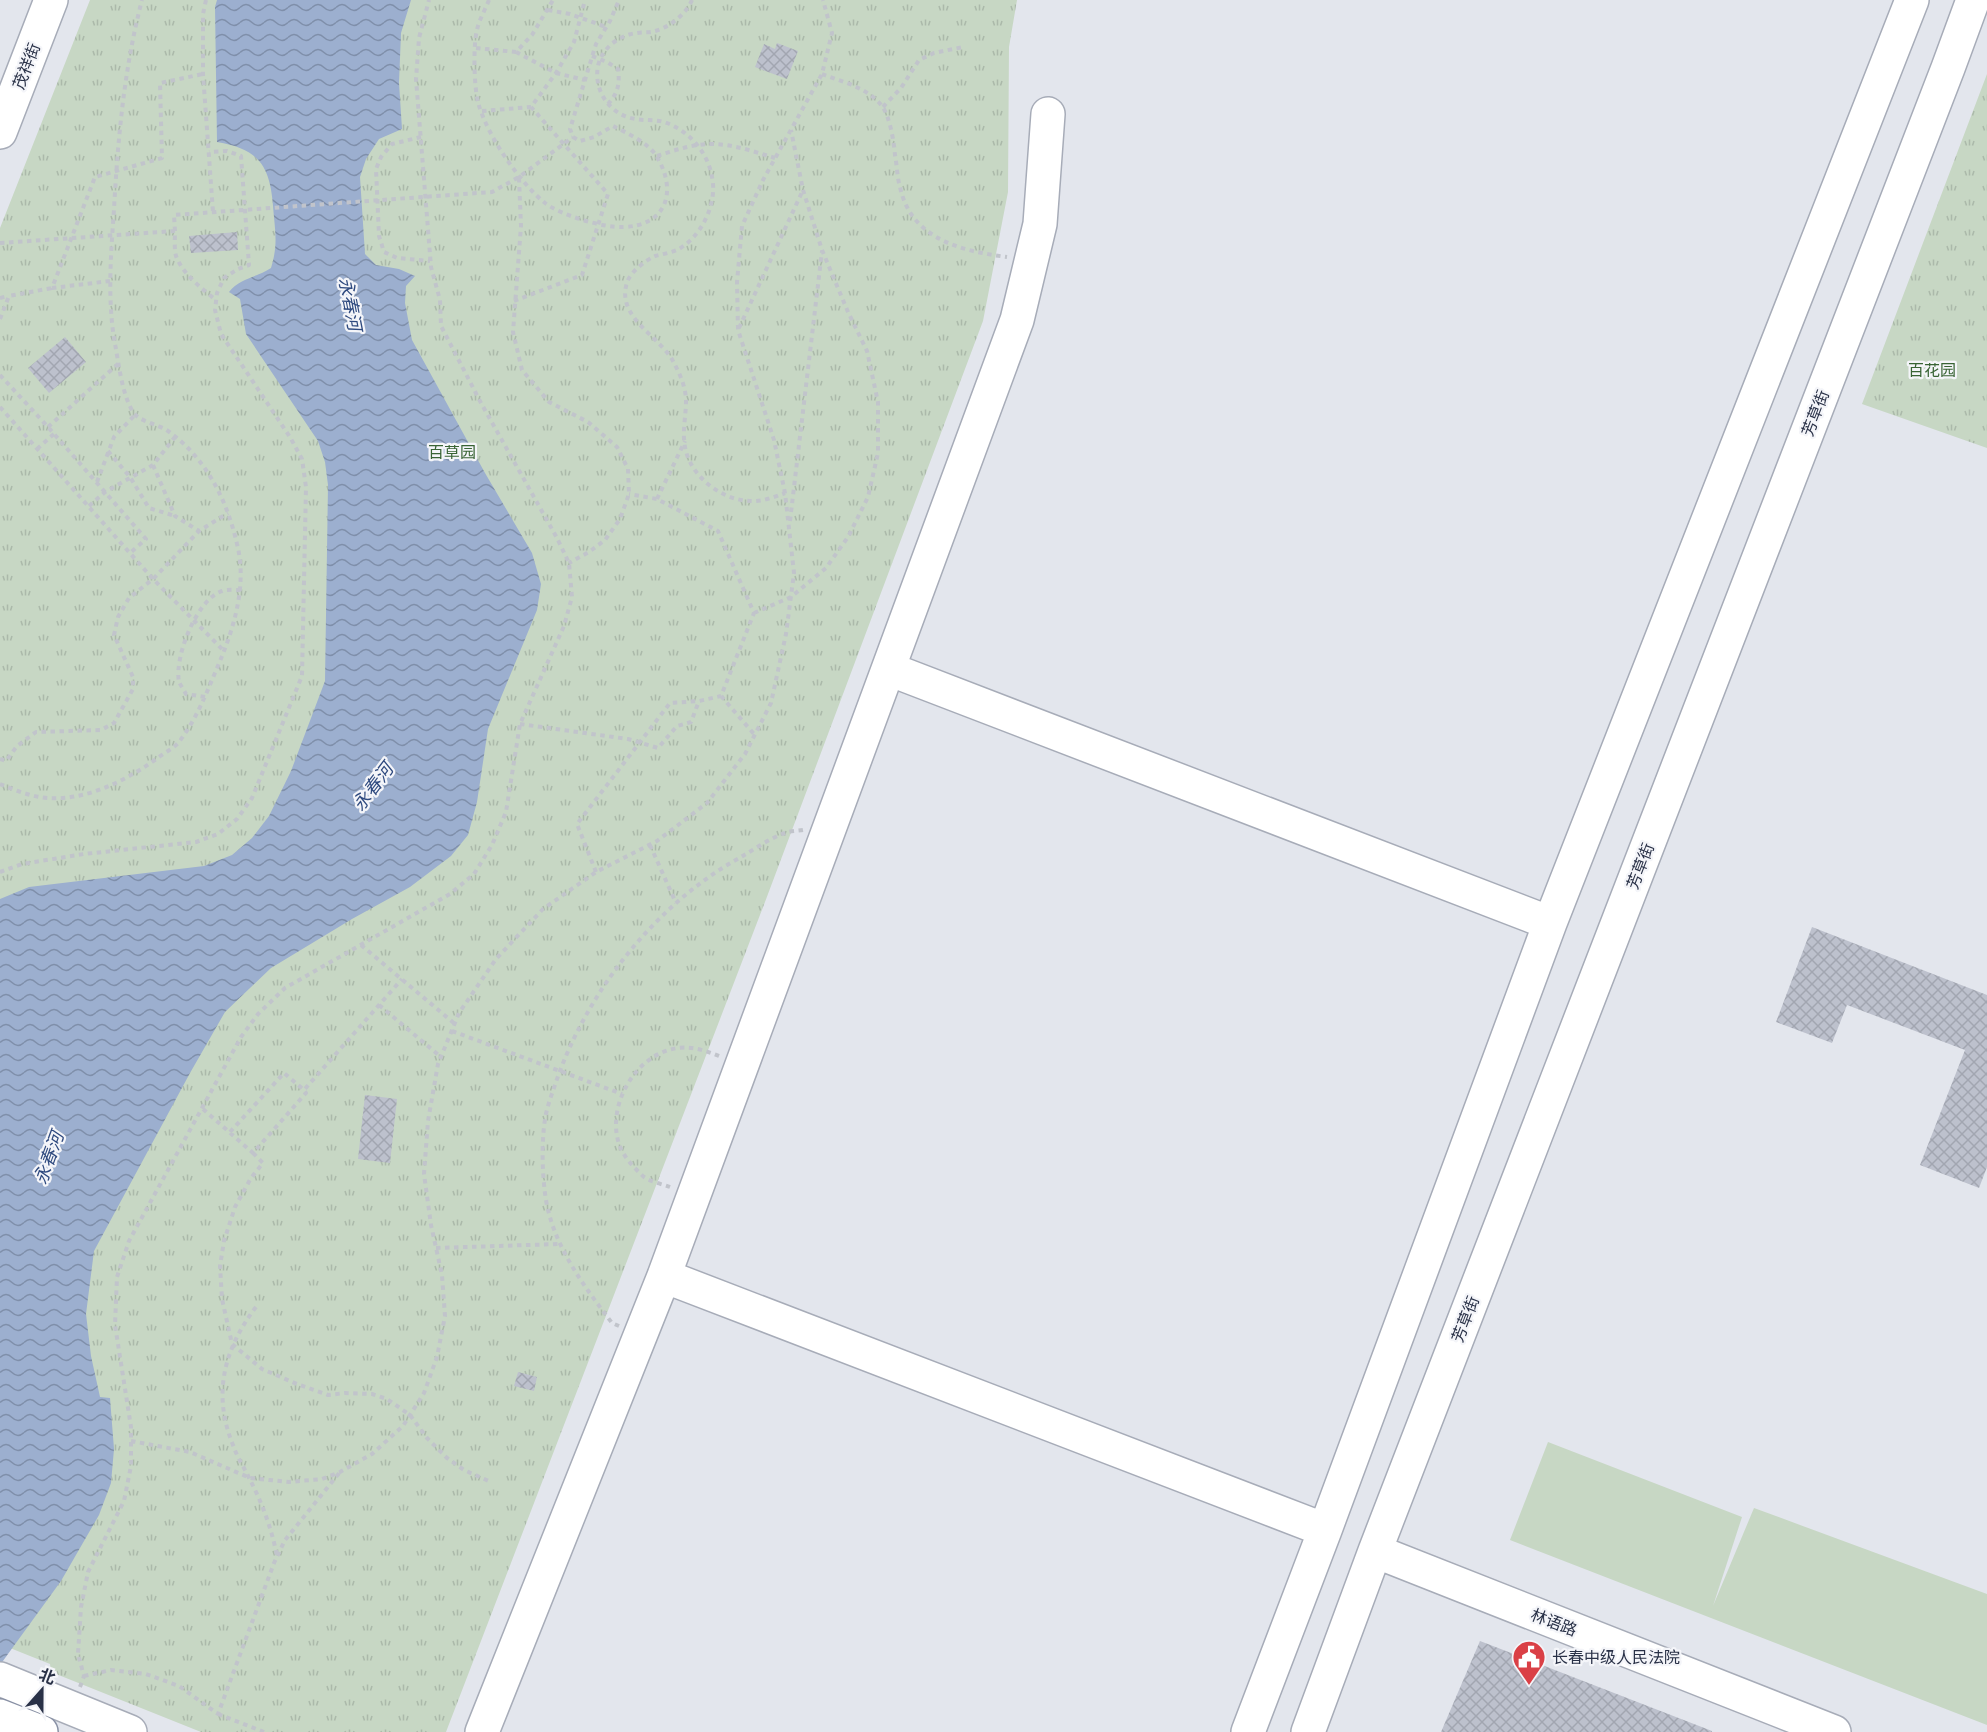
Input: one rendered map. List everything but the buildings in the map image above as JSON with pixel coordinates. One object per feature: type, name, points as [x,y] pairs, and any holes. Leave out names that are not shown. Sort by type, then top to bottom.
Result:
[{"type":"main road","name":"茂祥街","points":[[0,132],[51,0]]},
{"type":"main road","points":[[1248,1732],[1550,924],[1912,0]]},
{"type":"main road","name":"芳草街","points":[[1308,1732],[1375,1551],[1973,0]]},
{"type":"main road","points":[[482,1732],[664,1276],[1017,320],[1040,224],[1048,114]]},
{"type":"main road","points":[[889,669],[1550,924]]},
{"type":"main road","points":[[664,1276],[1325,1530]]},
{"type":"main road","name":"林语路","points":[[1375,1551],[1834,1732]]},
{"type":"main road","points":[[11,1683],[130,1732]]},
{"type":"path","points":[[0,784],[21,792],[49,798],[76,796],[112,784],[144,768],[177,744],[205,697],[224,651],[241,590],[238,546],[228,513],[215,483],[192,452],[175,437],[135,415],[128,402],[115,341],[110,281],[120,117],[129,52],[142,0]]},
{"type":"path","points":[[206,0],[202,14],[203,74],[213,212]]},
{"type":"path","points":[[80,1688],[84,1676],[78,1654],[81,1607],[88,1572],[124,1501],[131,1466],[131,1427],[115,1325],[117,1277],[129,1241],[242,1037],[258,1014],[285,988],[450,894],[474,874],[492,845],[506,812],[520,724],[564,626],[573,597],[569,563],[441,326],[440,300],[430,261],[416,79],[419,38],[429,0]]},
{"type":"path","points":[[489,0],[477,30],[476,48],[477,102],[491,132],[519,177],[546,204],[580,219],[622,227],[646,222],[660,214],[666,200],[668,185],[657,156],[641,142],[613,126],[594,137],[580,141],[573,137],[570,129],[596,44],[619,0]]},
{"type":"path","points":[[516,52],[532,35],[554,0]]},
{"type":"path","points":[[482,111],[531,107],[556,73],[574,42],[585,0]]},
{"type":"path","points":[[692,0],[690,6],[670,24],[654,31],[634,33],[617,40],[605,50],[599,64],[597,78],[600,92],[608,104],[621,114],[635,119],[667,123],[686,133],[696,143],[707,161],[712,178],[712,197],[706,218],[695,236],[677,250],[653,257],[637,269],[628,280],[625,296],[637,323],[658,340],[671,357],[681,376],[686,398],[685,441],[690,462],[702,479],[717,491],[734,499],[752,502],[785,493]]},
{"type":"path","points":[[131,1441],[190,1452],[250,1478],[289,1482],[322,1479],[340,1472],[372,1454],[403,1426],[423,1393],[437,1358],[445,1316],[442,1275],[424,1174],[428,1121],[441,1057],[459,1013],[496,959],[543,909],[596,872],[650,845],[707,803],[745,754],[771,703],[786,634],[794,573],[785,493],[774,440],[738,330],[737,282],[742,226],[763,180],[822,74],[832,33],[823,0]]},
{"type":"path","points":[[548,10],[606,27]]},
{"type":"path","points":[[883,107],[901,88],[919,60],[934,53],[963,47]]},
{"type":"path","points":[[476,48],[516,52],[556,73],[585,80]]},
{"type":"path","points":[[592,56],[618,69],[620,81],[616,95],[608,104]]},
{"type":"path","points":[[52,288],[95,177],[162,158],[160,83],[203,74]]},
{"type":"path","points":[[822,74],[863,90],[883,107],[893,137],[900,189],[911,215],[930,234],[957,248],[1031,260]]},
{"type":"path","points":[[514,301],[582,275],[608,194],[531,107]]},
{"type":"path","points":[[721,696],[754,613],[791,597],[826,568],[848,537],[868,497],[878,453],[878,402],[867,351],[822,250],[803,189],[791,130]]},
{"type":"path","points":[[421,137],[392,144],[381,157],[376,169],[379,236],[384,252],[397,258],[430,261]]},
{"type":"path","points":[[216,300],[185,270],[176,255],[174,215],[492,192],[519,177],[573,137]]},
{"type":"path","points":[[657,156],[689,146],[712,144],[741,148],[776,158]]},
{"type":"path","points":[[0,872],[22,864],[84,854],[196,842],[218,834],[237,819],[252,798],[302,676],[306,486],[302,459],[290,437],[221,334],[215,310],[217,293],[224,278],[249,265],[241,156],[227,151],[209,152]]},
{"type":"path","points":[[519,177],[521,226],[513,332],[522,370],[549,402],[588,422],[617,447],[628,470],[629,494],[620,519],[605,540],[590,552],[569,563]]},
{"type":"path","points":[[738,330],[803,189]]},
{"type":"path","points":[[0,243],[175,231]]},
{"type":"path","points":[[790,528],[822,250]]},
{"type":"path","points":[[0,298],[52,288],[110,281]]},
{"type":"path","points":[[0,319],[9,296]]},
{"type":"path","points":[[48,427],[120,363]]},
{"type":"path","points":[[0,375],[146,539],[130,554]]},
{"type":"path","points":[[0,407],[130,554],[224,651]]},
{"type":"path","points":[[97,482],[114,437],[135,415]]},
{"type":"path","points":[[37,448],[54,434]]},
{"type":"path","points":[[89,506],[105,492],[153,465],[175,437]]},
{"type":"path","points":[[657,499],[685,441]]},
{"type":"path","points":[[108,451],[130,477],[149,508],[175,516],[199,531]]},
{"type":"path","points":[[153,465],[175,516]]},
{"type":"path","points":[[629,494],[657,499],[718,531],[754,613]]},
{"type":"path","points":[[0,759],[6,761],[17,746],[36,732],[101,730],[114,723],[133,689],[133,677],[114,635],[118,617],[129,598],[153,579],[199,531],[228,513]]},
{"type":"path","points":[[205,697],[186,694],[180,683],[178,665],[184,641],[193,620],[211,598],[222,591],[241,590]]},
{"type":"path","points":[[721,696],[754,734]]},
{"type":"path","points":[[596,872],[577,824],[670,703],[699,701],[721,696]]},
{"type":"path","points":[[520,724],[628,739],[658,748],[677,726],[691,722],[699,701]]},
{"type":"path","points":[[640,1334],[612,1323],[583,1285],[559,1244],[546,1200],[543,1158],[546,1114],[559,1072],[595,998],[633,948],[676,903],[718,869],[785,832],[830,827]]},
{"type":"path","points":[[650,845],[676,903]]},
{"type":"path","points":[[361,945],[455,1024]]},
{"type":"path","points":[[303,1090],[402,979]]},
{"type":"path","points":[[379,1005],[441,1057]]},
{"type":"path","points":[[452,1031],[622,1094]]},
{"type":"path","points":[[693,1196],[646,1179],[630,1164],[619,1144],[616,1119],[622,1094],[640,1066],[657,1055],[678,1048],[700,1049],[742,1064]]},
{"type":"path","points":[[230,1132],[284,1073],[303,1090],[306,1093],[253,1153]]},
{"type":"path","points":[[203,1109],[263,1163],[251,1178],[235,1207],[220,1266],[222,1299],[232,1344],[262,1369],[297,1384],[328,1395],[372,1394],[387,1399],[410,1415],[427,1438],[447,1458],[464,1470],[491,1482]]},
{"type":"path","points":[[436,1248],[559,1244]]},
{"type":"path","points":[[256,1307],[242,1325],[232,1344],[225,1364],[222,1388],[225,1417],[232,1443],[250,1478],[273,1536],[277,1556]]},
{"type":"path","points":[[218,1714],[285,1540],[340,1472]]},
{"type":"path","points":[[84,1676],[111,1670],[146,1674],[179,1686],[218,1714],[264,1732]]},
{"type":"green space","name":"百草园","points":[[90,0],[1017,0],[1009,47],[1008,192],[983,321],[765,902],[446,1732],[201,1732],[51,1672],[50,1664],[0,1644],[0,228]]},
{"type":"green space","name":"百花园","points":[[1987,74],[1987,448],[1862,404]]},
{"type":"green space","points":[[1548,1442],[1742,1517],[1713,1606],[1754,1508],[1987,1594],[1987,1725],[1510,1540]]},
{"type":"water","name":"永春河","points":[[217,0],[411,0],[401,33],[399,83],[402,129],[379,139],[366,159],[360,177],[365,254],[376,265],[399,269],[415,276],[406,286],[405,303],[412,340],[532,553],[541,584],[537,610],[488,729],[477,802],[468,835],[451,856],[410,887],[271,968],[225,1012],[94,1251],[86,1314],[91,1356],[100,1397],[110,1398],[114,1449],[111,1483],[99,1515],[61,1581],[0,1665],[0,899],[29,887],[204,866],[232,855],[252,838],[269,816],[291,771],[325,681],[328,485],[325,462],[318,441],[246,334],[240,299],[229,292],[243,281],[271,268],[276,237],[271,188],[263,166],[246,151],[217,142],[215,7]]},
{"type":"place","name":"长春中级人民法院","points":[[1529,1686]]}]
